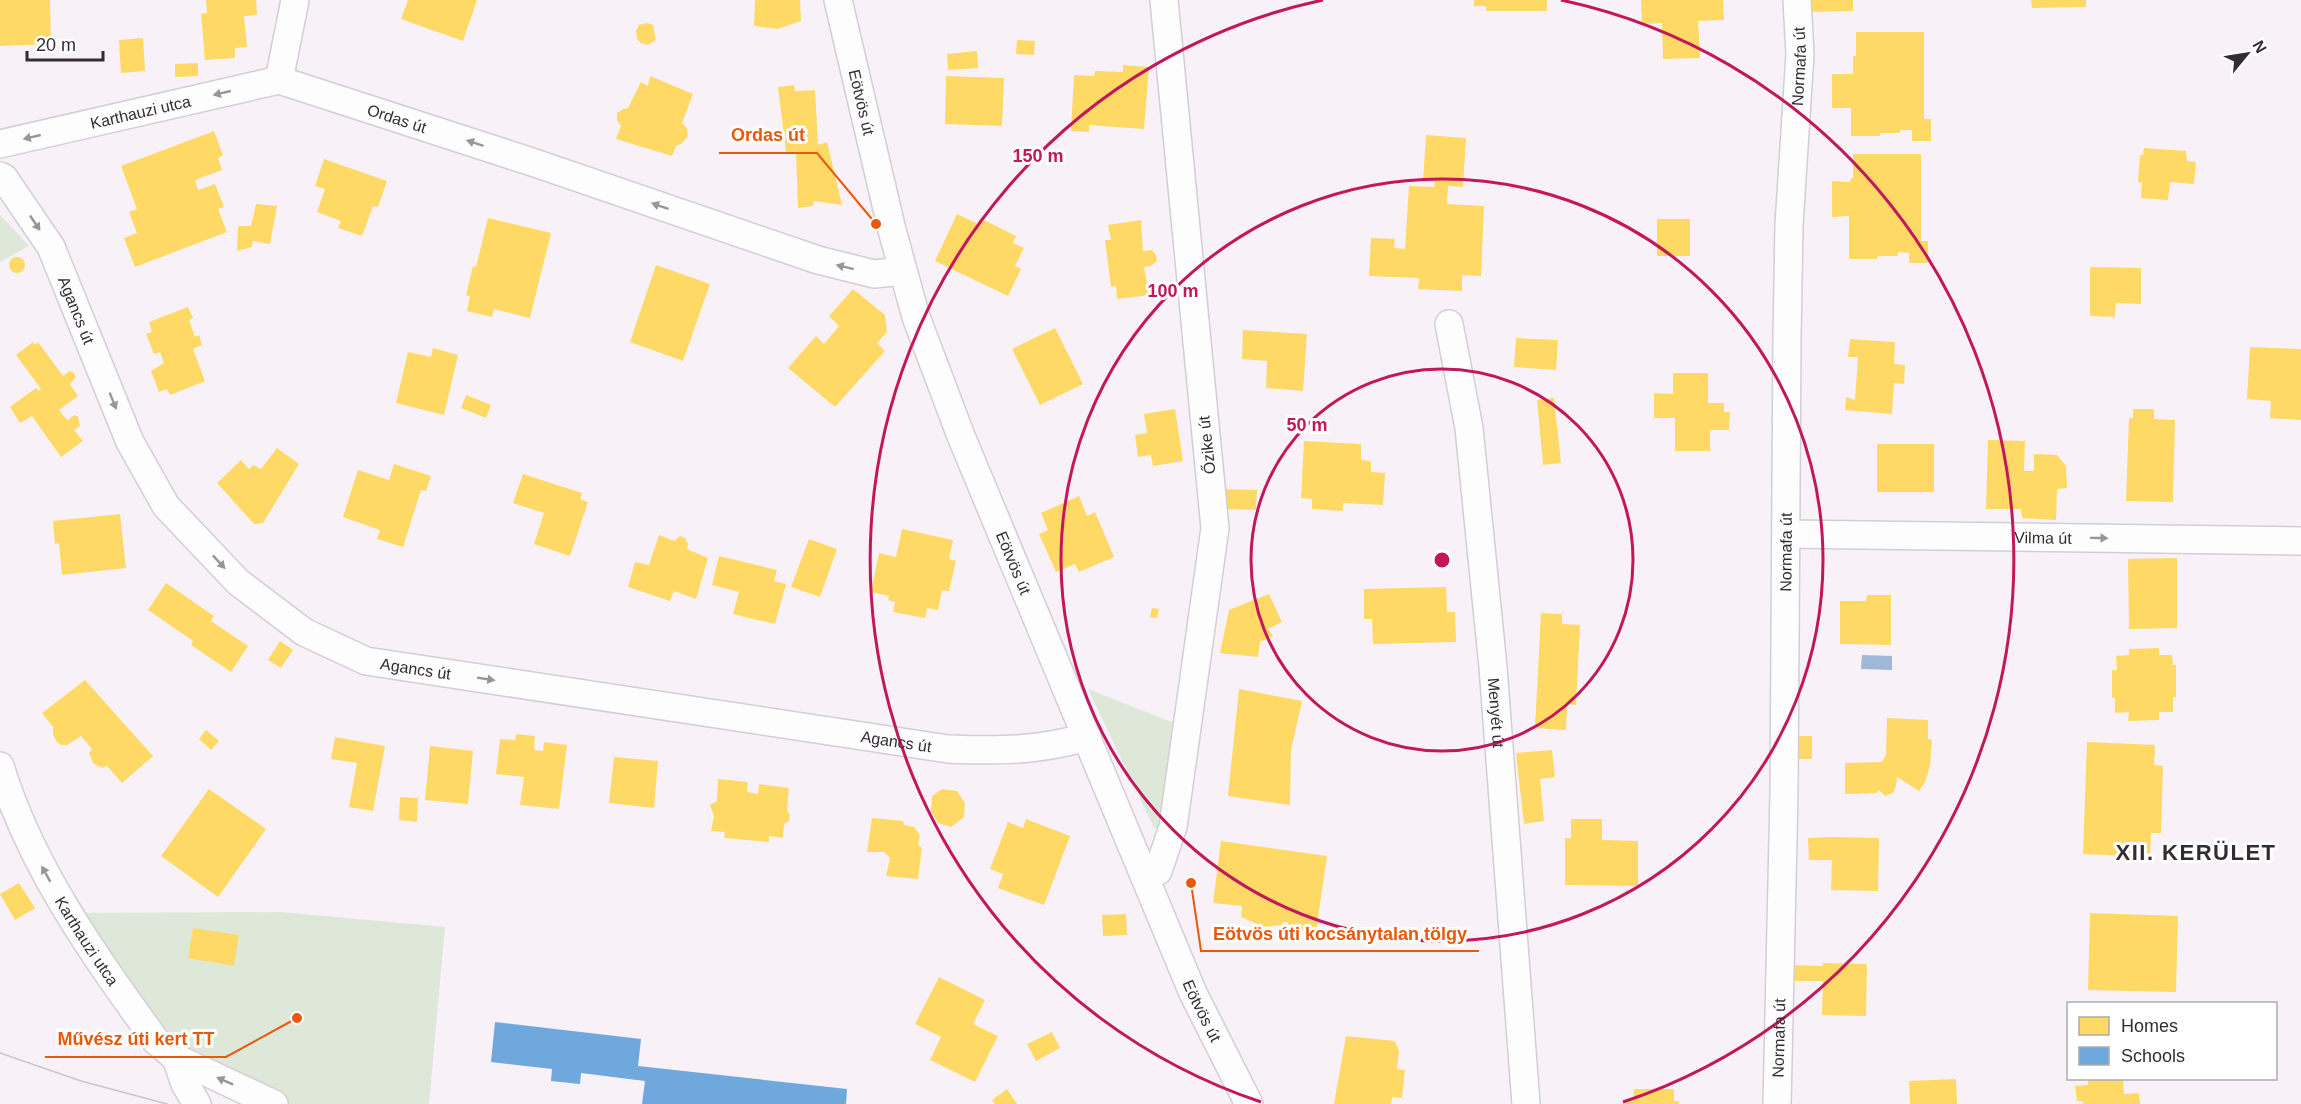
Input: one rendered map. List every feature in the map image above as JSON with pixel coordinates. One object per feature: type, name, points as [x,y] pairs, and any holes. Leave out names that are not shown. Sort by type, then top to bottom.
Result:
[{"type":"street","points":[[279,80],[295,0]]},
{"type":"street","name":"Eötvös út","points":[[838,0],[902,271],[916,316],[961,436],[1193,993],[1249,1104]]},
{"type":"street","name":"Őzike út","points":[[1145,877],[1158,871],[1173,827],[1215,528],[1164,0]]},
{"type":"street","name":"Normafa út","points":[[1777,1104],[1787,534],[1785,459],[1789,225],[1800,54],[1797,0]]},
{"type":"street","name":"Karthauzi utca","points":[[0,144],[279,80]]},
{"type":"street","name":"Ordas út","points":[[279,80],[532,162],[818,260],[874,274],[902,271]]},
{"type":"street","name":"Agancs út","points":[[0,176],[4,178],[51,247],[130,442],[166,506],[238,582],[304,632],[366,661],[948,749],[984,751],[1039,749],[1087,737]]},
{"type":"street","name":"Menyét út","points":[[1449,324],[1468,428],[1493,667],[1526,1104]]},
{"type":"street","name":"Vilma út","points":[[1787,534],[2301,541]]},
{"type":"street","name":"Karthauzi utca","points":[[0,766],[28,841],[58,896],[156,1041],[176,1058],[185,1084],[197,1104]]},
{"type":"street","points":[[176,1058],[274,1104]]},
{"type":"green space","points":[[0,215],[29,246],[0,262]]},
{"type":"green space","points":[[1088,689],[1179,725],[1162,828],[1154,828]]},
{"type":"green space","points":[[280,912],[445,927],[429,1104],[288,1104],[223,1074],[190,1053],[165,1028],[82,913]]},
{"type":"water","points":[[1862,655],[1892,656],[1892,670],[1861,669]]},
{"type":"building: Homes","points":[[0,0],[50,0],[51,44],[0,46]]},
{"type":"building: Homes","points":[[206,0],[256,0],[257,15],[244,16],[247,47],[235,48],[235,58],[205,60],[201,14],[207,13]]},
{"type":"building: Homes","points":[[408,0],[477,0],[463,41],[401,19]]},
{"type":"building: Homes","points":[[755,0],[800,0],[801,21],[777,29],[754,26]]},
{"type":"building: Homes","points":[[1474,0],[1547,0],[1547,11],[1486,11],[1486,6],[1474,6]]},
{"type":"building: Homes","points":[[1641,0],[1723,0],[1724,20],[1698,21],[1700,58],[1663,59],[1662,23],[1642,24]]},
{"type":"building: Homes","points":[[1802,0],[1853,0],[1853,11],[1803,12]]},
{"type":"building: Homes","points":[[2031,0],[2086,0],[2086,7],[2032,8]]},
{"type":"building: Homes","points":[[647,23],[653,25],[656,40],[648,45],[637,39],[636,31],[639,25]]},
{"type":"building: Homes","points":[[1856,32],[1924,32],[1924,119],[1931,119],[1931,141],[1912,141],[1912,130],[1900,130],[1900,133],[1880,133],[1880,136],[1851,136],[1851,108],[1832,108],[1832,74],[1853,74]]},
{"type":"building: Homes","points":[[143,38],[145,71],[121,73],[119,40]]},
{"type":"building: Homes","points":[[1017,40],[1035,41],[1034,55],[1016,54]]},
{"type":"building: Homes","points":[[977,51],[978,68],[948,70],[947,54]]},
{"type":"building: Homes","points":[[198,63],[198,76],[175,77],[175,64]]},
{"type":"building: Homes","points":[[1123,65],[1149,67],[1144,129],[1089,125],[1089,132],[1071,131],[1074,75],[1094,76],[1095,71],[1123,72]]},
{"type":"building: Homes","points":[[650,76],[693,94],[682,123],[687,128],[688,136],[676,146],[672,156],[616,139],[621,126],[617,120],[617,113],[628,108],[641,82],[648,86]]},
{"type":"building: Homes","points":[[946,76],[1004,78],[1002,126],[945,124]]},
{"type":"building: Homes","points":[[794,85],[795,91],[815,90],[818,145],[827,142],[842,205],[814,201],[813,206],[798,208],[796,153],[786,152],[778,87]]},
{"type":"building: Homes","points":[[214,131],[223,155],[218,158],[222,170],[195,180],[198,190],[215,184],[224,207],[218,209],[227,232],[135,267],[124,238],[137,233],[129,212],[137,209],[121,166]]},
{"type":"building: Homes","points":[[1426,135],[1466,138],[1463,187],[1448,186],[1447,204],[1484,206],[1481,276],[1462,275],[1462,291],[1418,289],[1419,278],[1369,276],[1371,238],[1395,239],[1394,248],[1405,249],[1409,186],[1434,187],[1435,182],[1423,182]]},
{"type":"building: Homes","points":[[2144,148],[2186,151],[2187,161],[2196,162],[2194,184],[2170,182],[2168,200],[2141,198],[2142,183],[2138,182],[2140,155],[2143,155]]},
{"type":"building: Homes","points":[[1853,154],[1921,154],[1921,241],[1928,241],[1928,263],[1909,263],[1909,253],[1898,252],[1898,256],[1878,256],[1877,259],[1849,259],[1849,216],[1832,217],[1832,181],[1850,182],[1853,178]]},
{"type":"building: Homes","points":[[324,159],[387,181],[378,207],[373,206],[362,236],[338,228],[341,221],[317,212],[325,189],[315,186]]},
{"type":"building: Homes","points":[[256,204],[277,206],[270,244],[253,241],[252,247],[237,251],[238,226],[251,226]]},
{"type":"building: Homes","points":[[957,214],[978,224],[980,218],[1016,236],[1013,243],[1024,248],[1015,266],[1021,269],[1008,296],[935,261]]},
{"type":"building: Homes","points":[[488,218],[551,233],[530,318],[494,309],[492,317],[467,311],[470,296],[466,295],[473,266],[476,267]]},
{"type":"building: Homes","points":[[1657,219],[1690,219],[1690,256],[1657,256]]},
{"type":"building: Homes","points":[[1141,220],[1143,251],[1152,250],[1157,261],[1151,266],[1144,267],[1149,295],[1117,299],[1116,286],[1111,287],[1105,240],[1111,240],[1108,225]]},
{"type":"building: Homes","points":[[14,257],[20,257],[25,265],[23,271],[14,273],[9,268],[9,262]]},
{"type":"building: Homes","points":[[656,265],[710,284],[683,361],[630,342]]},
{"type":"building: Homes","points":[[2090,267],[2141,268],[2141,304],[2116,303],[2115,317],[2090,316]]},
{"type":"building: Homes","points":[[853,289],[885,315],[887,332],[877,343],[885,351],[835,407],[788,368],[816,336],[824,344],[839,326],[829,316]]},
{"type":"building: Homes","points":[[188,307],[193,318],[189,320],[195,337],[199,335],[202,345],[193,349],[205,381],[170,395],[167,389],[159,392],[151,371],[164,363],[160,352],[154,354],[146,334],[152,332],[149,322]]},
{"type":"building: Homes","points":[[1055,328],[1083,384],[1040,405],[1012,349]]},
{"type":"building: Homes","points":[[1243,330],[1307,334],[1303,391],[1266,388],[1267,361],[1242,359]]},
{"type":"building: Homes","points":[[1516,338],[1558,340],[1556,370],[1514,367]]},
{"type":"building: Homes","points":[[1850,339],[1895,342],[1894,364],[1905,365],[1904,384],[1894,383],[1892,414],[1845,410],[1846,397],[1855,400],[1858,357],[1848,357]]},
{"type":"building: Homes","points":[[33,342],[35,345],[38,342],[63,376],[69,371],[73,372],[76,377],[70,384],[78,396],[59,410],[67,420],[75,415],[78,417],[80,426],[74,430],[83,441],[61,457],[32,416],[20,423],[10,407],[36,388],[39,391],[41,389],[16,355]]},
{"type":"building: Homes","points":[[2250,347],[2301,349],[2301,420],[2270,418],[2271,401],[2247,399]]},
{"type":"building: Homes","points":[[433,348],[458,355],[444,415],[396,403],[408,352],[431,357]]},
{"type":"building: Homes","points":[[1673,373],[1708,373],[1708,403],[1724,403],[1724,412],[1730,412],[1729,430],[1710,430],[1710,451],[1675,451],[1675,418],[1654,418],[1654,393],[1673,394]]},
{"type":"building: Homes","points":[[466,395],[491,405],[486,418],[461,408]]},
{"type":"building: Homes","points":[[1554,398],[1561,463],[1543,465],[1537,400]]},
{"type":"building: Homes","points":[[1175,409],[1183,461],[1153,466],[1151,455],[1138,457],[1135,435],[1147,433],[1144,414]]},
{"type":"building: Homes","points":[[2133,409],[2154,409],[2154,419],[2175,420],[2173,502],[2126,501],[2129,418],[2133,418]]},
{"type":"building: Homes","points":[[1988,440],[2025,441],[2024,471],[2034,471],[2034,454],[2057,455],[2066,466],[2067,488],[2057,489],[2056,520],[2022,518],[2021,509],[1986,509]]},
{"type":"building: Homes","points":[[1304,441],[1361,444],[1361,460],[1371,461],[1371,472],[1385,473],[1383,505],[1343,503],[1343,511],[1312,509],[1312,499],[1301,498]]},
{"type":"building: Homes","points":[[1877,444],[1934,444],[1934,492],[1877,492]]},
{"type":"building: Homes","points":[[277,448],[299,464],[263,523],[254,524],[217,483],[241,460],[249,469],[253,465],[261,469]]},
{"type":"building: Homes","points":[[394,464],[431,476],[426,491],[421,490],[403,547],[377,539],[380,530],[343,517],[358,470],[389,480]]},
{"type":"building: Homes","points":[[523,474],[582,493],[580,499],[588,502],[570,556],[534,544],[544,513],[513,503]]},
{"type":"building: Homes","points":[[1225,489],[1257,490],[1256,510],[1225,509]]},
{"type":"building: Homes","points":[[1079,496],[1087,516],[1095,512],[1114,557],[1079,572],[1075,564],[1056,572],[1039,534],[1048,530],[1041,513]]},
{"type":"building: Homes","points":[[120,514],[126,568],[62,575],[59,543],[55,544],[53,521]]},
{"type":"building: Homes","points":[[902,529],[953,540],[949,559],[956,561],[949,591],[942,590],[938,610],[927,608],[925,618],[893,612],[895,602],[888,600],[889,596],[871,592],[879,553],[896,557]]},
{"type":"building: Homes","points":[[659,535],[674,541],[680,536],[685,538],[688,544],[687,549],[708,558],[696,599],[674,591],[670,601],[628,587],[635,562],[649,565]]},
{"type":"building: Homes","points":[[809,539],[837,549],[820,597],[791,587]]},
{"type":"building: Homes","points":[[719,556],[777,570],[774,581],[786,584],[775,624],[733,614],[739,592],[712,585]]},
{"type":"building: Homes","points":[[2177,558],[2177,628],[2129,629],[2128,559]]},
{"type":"building: Homes","points":[[166,583],[214,616],[211,621],[248,646],[231,672],[191,645],[193,641],[148,610]]},
{"type":"building: Homes","points":[[1446,587],[1447,612],[1455,612],[1456,642],[1373,644],[1372,619],[1364,619],[1364,589]]},
{"type":"building: Homes","points":[[1269,594],[1282,622],[1268,629],[1273,636],[1260,642],[1258,657],[1220,653],[1229,610]]},
{"type":"building: Homes","points":[[1867,595],[1891,595],[1891,645],[1840,644],[1840,601],[1866,601]]},
{"type":"building: Homes","points":[[1152,608],[1159,609],[1157,618],[1150,617]]},
{"type":"building: Homes","points":[[1541,613],[1562,614],[1562,624],[1580,625],[1576,705],[1567,704],[1566,730],[1535,728]]},
{"type":"building: Homes","points":[[280,641],[293,650],[281,668],[268,660]]},
{"type":"building: Homes","points":[[2159,648],[2159,655],[2172,655],[2173,665],[2176,665],[2176,697],[2173,697],[2173,712],[2159,712],[2159,720],[2128,721],[2129,712],[2115,713],[2115,698],[2112,698],[2112,670],[2117,670],[2116,656],[2129,655],[2129,649]]},
{"type":"building: Homes","points":[[85,680],[153,756],[122,783],[107,766],[102,768],[93,763],[89,753],[92,749],[81,736],[67,745],[61,745],[56,741],[53,727],[42,713]]},
{"type":"building: Homes","points":[[1239,689],[1302,701],[1291,750],[1290,805],[1228,796]]},
{"type":"building: Homes","points":[[1887,718],[1928,720],[1928,739],[1932,740],[1930,766],[1925,782],[1919,791],[1897,777],[1893,793],[1885,796],[1879,790],[1877,793],[1845,794],[1845,763],[1882,762],[1886,754]]},
{"type":"building: Homes","points":[[206,730],[219,741],[211,750],[199,739]]},
{"type":"building: Homes","points":[[516,734],[535,736],[534,750],[543,751],[544,742],[567,745],[559,809],[520,805],[524,777],[496,774],[500,739],[515,740]]},
{"type":"building: Homes","points":[[1796,736],[1812,736],[1812,759],[1796,759]]},
{"type":"building: Homes","points":[[335,737],[385,746],[373,811],[349,807],[357,763],[331,759]]},
{"type":"building: Homes","points":[[2087,742],[2155,745],[2154,765],[2163,766],[2161,833],[2151,833],[2150,857],[2083,854]]},
{"type":"building: Homes","points":[[430,746],[473,751],[468,804],[425,800]]},
{"type":"building: Homes","points":[[1552,750],[1555,777],[1540,779],[1544,821],[1524,824],[1516,753]]},
{"type":"building: Homes","points":[[614,757],[658,761],[654,808],[609,803]]},
{"type":"building: Homes","points":[[718,779],[748,782],[747,792],[758,794],[759,784],[789,788],[787,811],[790,815],[789,821],[784,824],[783,838],[769,836],[769,842],[724,838],[725,832],[711,831],[714,816],[710,805],[717,801]]},
{"type":"building: Homes","points":[[209,789],[266,829],[218,897],[161,856]]},
{"type":"building: Homes","points":[[942,789],[957,791],[965,803],[964,817],[951,827],[938,823],[931,811],[932,796]]},
{"type":"building: Homes","points":[[400,797],[418,798],[417,822],[399,820]]},
{"type":"building: Homes","points":[[872,818],[903,821],[904,825],[914,827],[920,835],[918,845],[922,848],[918,879],[886,876],[890,858],[884,852],[867,852]]},
{"type":"building: Homes","points":[[1026,819],[1070,836],[1044,905],[998,888],[1003,874],[990,869],[1008,822],[1023,828]]},
{"type":"building: Homes","points":[[1571,819],[1602,819],[1602,840],[1638,841],[1638,886],[1565,885],[1565,838],[1571,838]]},
{"type":"building: Homes","points":[[1808,838],[1879,838],[1878,891],[1831,890],[1832,860],[1809,860]]},
{"type":"building: Homes","points":[[1221,841],[1327,856],[1316,932],[1288,928],[1288,922],[1264,927],[1241,917],[1242,906],[1213,903]]},
{"type":"building: Homes","points":[[19,883],[35,908],[15,920],[0,894]]},
{"type":"building: Homes","points":[[2090,913],[2178,916],[2176,992],[2088,990]]},
{"type":"building: Homes","points":[[1126,914],[1127,935],[1103,936],[1102,915]]},
{"type":"building: Homes","points":[[193,928],[239,935],[234,966],[188,958]]},
{"type":"building: Homes","points":[[1823,963],[1867,964],[1866,1016],[1822,1015],[1823,981],[1791,981],[1791,965],[1823,966]]},
{"type":"building: Homes","points":[[939,977],[985,1000],[973,1024],[998,1036],[975,1082],[930,1060],[941,1037],[915,1024]]},
{"type":"building: Homes","points":[[1052,1032],[1060,1048],[1036,1061],[1027,1044]]},
{"type":"building: Homes","points":[[1346,1036],[1395,1041],[1399,1051],[1397,1069],[1405,1070],[1402,1098],[1392,1097],[1391,1104],[1334,1104]]},
{"type":"building: Homes","points":[[1956,1079],[1957,1104],[1910,1104],[1909,1081]]},
{"type":"building: Homes","points":[[2088,1080],[2123,1080],[2124,1094],[2139,1093],[2140,1104],[2083,1104],[2083,1101],[2077,1101],[2075,1086],[2088,1085]]},
{"type":"building: Homes","points":[[1007,1089],[1017,1104],[995,1104],[992,1100]]},
{"type":"building: Homes","points":[[1634,1089],[1674,1089],[1674,1101],[1679,1101],[1679,1104],[1625,1104],[1625,1100],[1634,1100]]},
{"type":"building: Schools","points":[[495,1022],[641,1039],[638,1066],[847,1089],[846,1104],[642,1104],[645,1081],[581,1073],[580,1084],[551,1081],[552,1069],[491,1062]]},
{"type":"tram line","points":[[0,1053],[81,1081],[167,1104]]},
{"type":"place","name":"Ordas út","points":[[876,224]]},
{"type":"place","name":"Eötvös úti kocsánytalan tölgy","points":[[1191,883]]},
{"type":"place","name":"Művész úti kert TT","points":[[297,1018]]},
{"type":"district","name":"XII. KERÜLET","points":[[2196,852]]}]
